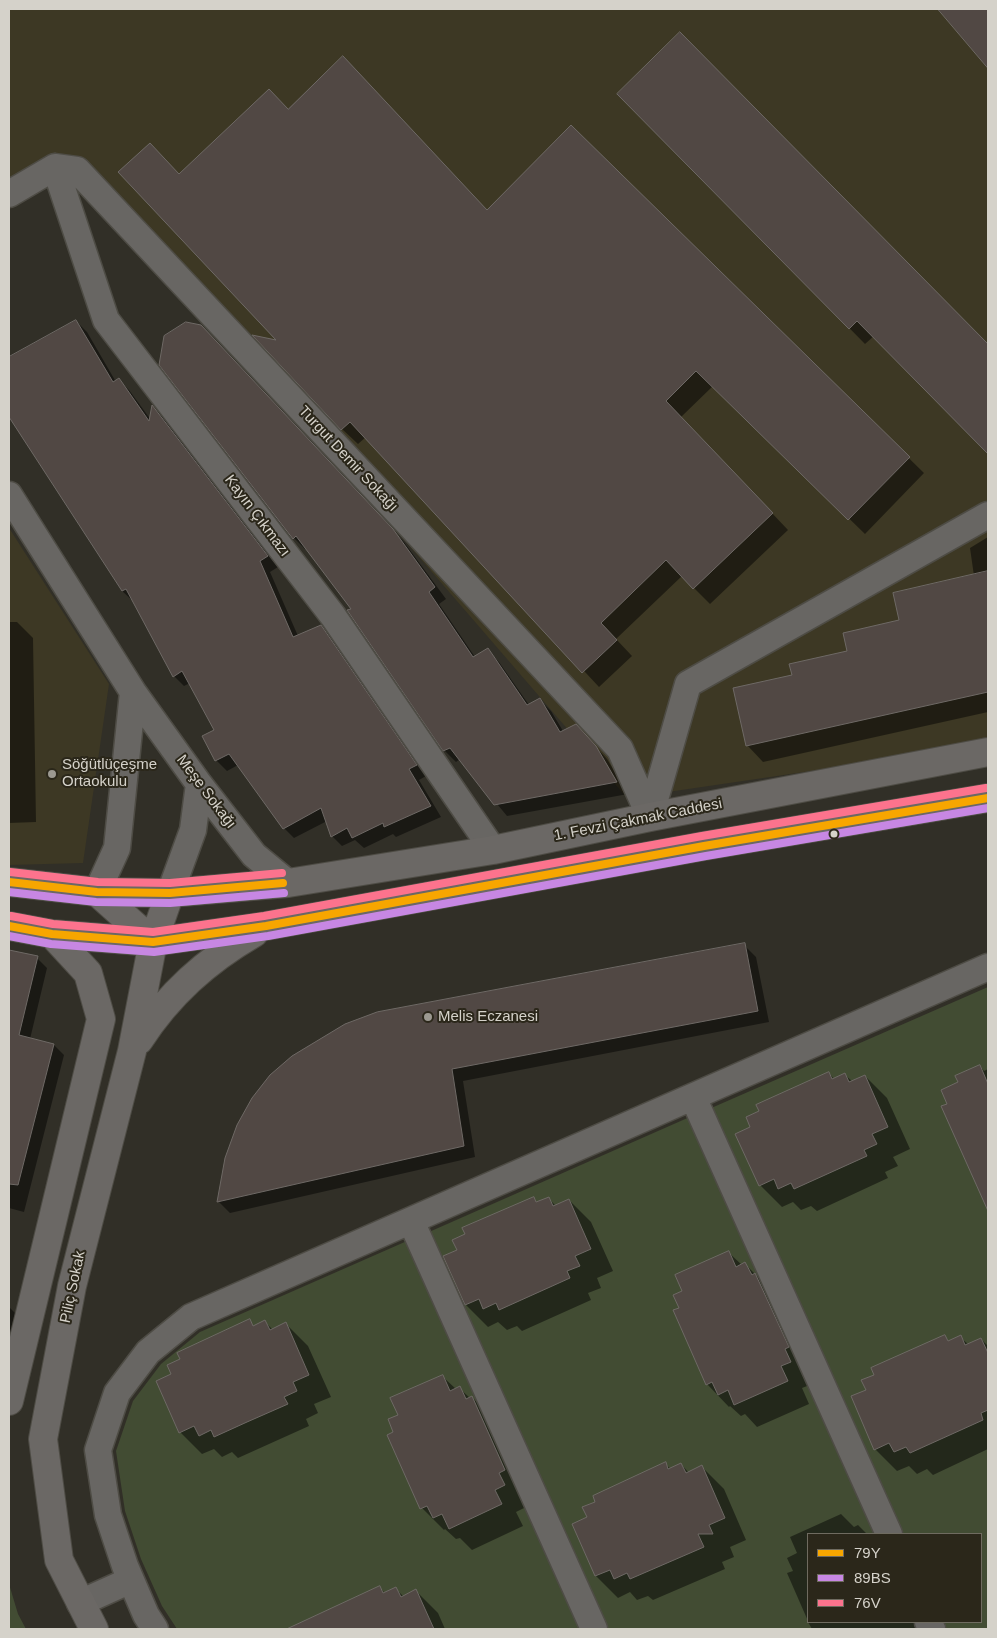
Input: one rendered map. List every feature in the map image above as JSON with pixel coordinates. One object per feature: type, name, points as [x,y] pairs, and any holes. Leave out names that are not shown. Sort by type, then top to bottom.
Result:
[{"type":"main road","name":"1. Fevzi Çakmak Caddesi","points":[[9,882],[97,892],[170,893],[288,883],[493,850],[650,817],[988,752]]},
{"type":"main road","points":[[9,926],[52,934],[153,942],[266,926],[704,846],[988,798]]},
{"type":"main road","points":[[97,892],[153,942]]},
{"type":"main road","name":"Piliç Sokak","points":[[94,1629],[59,1560],[43,1439],[72,1286],[132,1051],[153,942],[170,893]]},
{"type":"main road","points":[[132,1051],[158,1012],[188,979],[225,950],[266,926]]},
{"type":"main road","points":[[9,1401],[101,1019],[88,973],[52,934]]},
{"type":"main road","points":[[54,1214],[88,1221]]},
{"type":"street","points":[[9,194],[56,167]]},
{"type":"street","name":"Turgut Demir Sokağı","points":[[56,167],[77,170],[620,750],[650,817]]},
{"type":"street","name":"Kayın Çıkmazı","points":[[56,167],[106,320],[333,616],[493,850]]},
{"type":"street","name":"Meşe Sokağı","points":[[9,495],[133,692],[199,784],[254,855],[288,883]]},
{"type":"street","points":[[650,817],[688,684],[988,515]]},
{"type":"street","points":[[97,892],[116,848],[133,692]]},
{"type":"street","points":[[170,893],[193,830],[199,784]]},
{"type":"street","points":[[156,1629],[146,1615],[131,1580],[108,1516],[98,1450],[117,1393],[148,1352],[191,1317],[988,967]]},
{"type":"street","points":[[693,1097],[889,1533]]},
{"type":"street","points":[[411,1220],[594,1629]]},
{"type":"street","points":[[80,1603],[131,1580]]},
{"type":"shaded area","points":[[9,9],[988,9],[988,745],[627,798],[78,162],[9,194]]},
{"type":"shaded area","name":"Söğütlüçeşme Ortaokulu","points":[[9,528],[109,684],[83,863],[9,865]]},
{"type":"green space","points":[[988,987],[988,1629],[943,1629],[940,1623],[982,1623],[982,1533],[900,1533],[709,1109]]},
{"type":"green space","points":[[692,1116],[879,1533],[807,1533],[807,1623],[919,1623],[922,1629],[606,1629],[429,1232]]},
{"type":"green space","points":[[407,1241],[581,1629],[177,1629],[162,1606],[141,1559],[125,1511],[116,1451],[133,1401],[161,1364],[200,1332]]},
{"type":"green space","points":[[9,1584],[18,1614],[26,1629],[9,1629]]},
{"type":"building","points":[[938,9],[988,9],[988,68]]},
{"type":"building","points":[[680,32],[988,344],[988,454],[857,321],[849,329],[617,94]]},
{"type":"building","points":[[343,56],[487,210],[571,125],[910,457],[848,520],[696,371],[666,401],[773,513],[693,589],[666,560],[601,623],[617,640],[582,673],[350,422],[341,430],[252,335],[276,340],[118,172],[150,143],[179,174],[269,89],[288,109]]},
{"type":"building","points":[[76,320],[113,382],[119,378],[149,421],[152,405],[268,556],[260,561],[293,637],[321,625],[417,765],[409,769],[431,806],[384,827],[383,823],[352,838],[347,828],[331,837],[321,808],[283,829],[229,754],[215,761],[202,736],[214,730],[182,671],[173,677],[126,589],[122,591],[9,417],[9,357]]},
{"type":"building","points":[[186,322],[201,325],[393,529],[435,587],[429,592],[473,657],[488,648],[527,705],[540,698],[560,732],[576,724],[596,746],[617,782],[494,805],[450,748],[443,751],[347,610],[351,609],[296,536],[293,539],[159,365],[164,336]]},
{"type":"building","points":[[988,571],[988,692],[746,746],[733,688],[792,675],[789,664],[847,651],[843,633],[899,620],[893,593]]},
{"type":"building","points":[[745,943],[758,1011],[452,1069],[464,1146],[217,1202],[225,1158],[237,1125],[252,1098],[270,1075],[292,1056],[345,1024],[377,1012]]},
{"type":"building","points":[[9,950],[38,956],[19,1035],[54,1044],[18,1185],[9,1184]]},
{"type":"building","points":[[980,1065],[988,1084],[988,1211],[941,1106],[947,1104],[941,1090],[958,1082],[955,1076]]},
{"type":"building","points":[[829,1072],[832,1079],[845,1073],[849,1082],[865,1075],[888,1127],[872,1134],[877,1144],[864,1150],[867,1156],[794,1189],[791,1183],[778,1189],[774,1179],[759,1186],[735,1134],[750,1127],[746,1117],[759,1111],[756,1105]]},
{"type":"building","points":[[534,1197],[536,1202],[549,1197],[553,1206],[569,1199],[591,1249],[575,1256],[580,1266],[567,1271],[570,1278],[499,1310],[496,1303],[483,1309],[479,1299],[465,1305],[443,1256],[457,1250],[452,1240],[465,1234],[462,1228]]},
{"type":"building","points":[[729,1251],[736,1267],[745,1262],[752,1275],[755,1273],[789,1347],[785,1349],[791,1362],[781,1366],[788,1381],[734,1405],[728,1390],[718,1395],[712,1382],[706,1385],[673,1310],[679,1308],[673,1295],[682,1291],[675,1275]]},
{"type":"building","points":[[250,1319],[253,1326],[265,1320],[270,1330],[286,1322],[309,1375],[293,1382],[297,1391],[284,1397],[288,1404],[214,1437],[211,1430],[199,1436],[194,1426],[179,1433],[156,1381],[171,1374],[167,1365],[180,1359],[177,1353]]},
{"type":"building","points":[[945,1335],[948,1341],[961,1335],[965,1345],[981,1338],[988,1353],[988,1410],[981,1413],[983,1420],[910,1453],[906,1447],[894,1452],[889,1443],[874,1450],[851,1396],[866,1390],[861,1380],[874,1375],[871,1368]]},
{"type":"building","points":[[443,1375],[450,1391],[460,1386],[466,1399],[472,1396],[505,1470],[499,1473],[505,1485],[495,1490],[502,1504],[449,1529],[442,1514],[433,1518],[427,1506],[420,1509],[387,1435],[393,1432],[388,1419],[398,1415],[390,1398]]},
{"type":"building","points":[[666,1462],[668,1469],[681,1463],[686,1473],[702,1465],[725,1518],[709,1525],[713,1534],[698,1534],[704,1547],[630,1579],[627,1573],[614,1579],[610,1570],[595,1576],[572,1524],[587,1517],[582,1507],[595,1502],[593,1496]]},
{"type":"building","points":[[380,1586],[383,1593],[396,1587],[401,1597],[416,1589],[434,1629],[287,1629]]},
{"type":"transit line","name":"76V","points":[[11,916],[53,924],[153,932],[264,916],[702,836],[986,788]]},
{"type":"transit line","name":"79Y","points":[[9,926],[52,934],[153,942],[266,926],[704,846],[988,798]]},
{"type":"transit line","name":"89BS","points":[[9,936],[51,944],[154,952],[268,936],[706,856],[988,808]]},
{"type":"transit line","name":"76V","points":[[10,872],[98,882],[170,883],[282,873]]},
{"type":"transit line","name":"79Y","points":[[9,882],[97,892],[170,893],[283,883]]},
{"type":"transit line","name":"89BS","points":[[9,892],[96,902],[170,903],[284,893]]},
{"type":"place","name":"Söğütlüçeşme Ortaokulu","points":[[52,774]]},
{"type":"place","name":"Melis Eczanesi","points":[[428,1017]]}]
